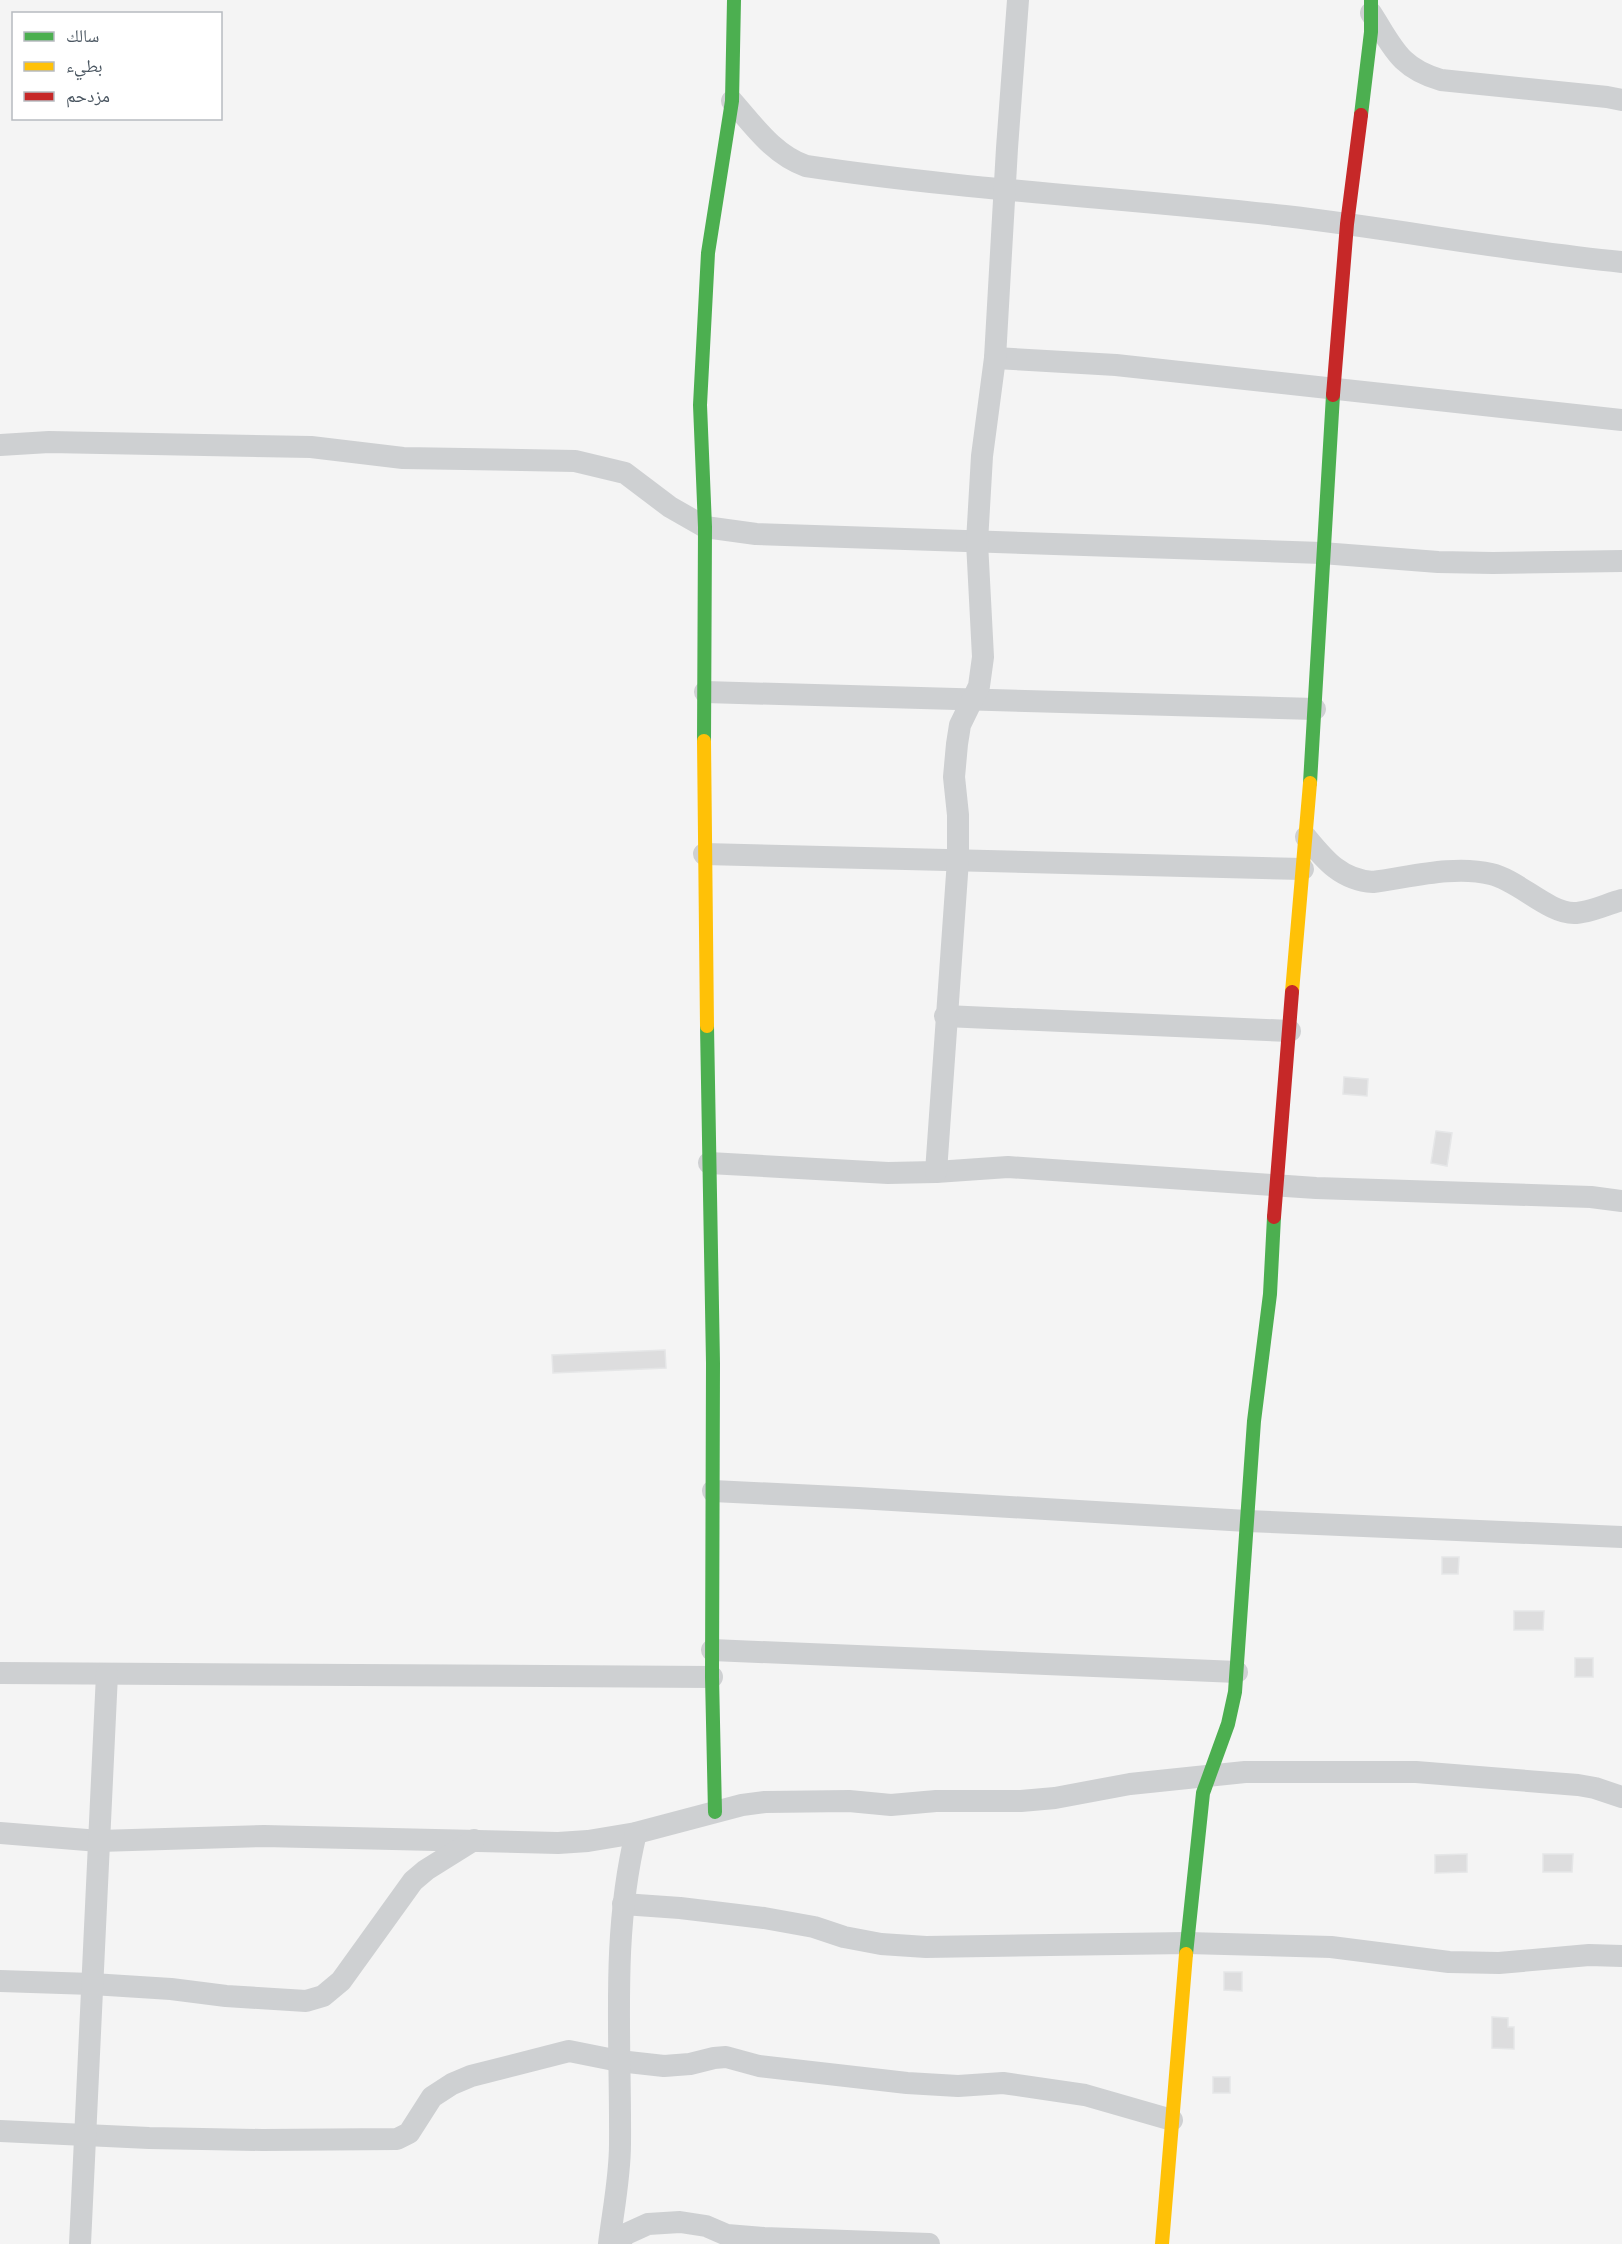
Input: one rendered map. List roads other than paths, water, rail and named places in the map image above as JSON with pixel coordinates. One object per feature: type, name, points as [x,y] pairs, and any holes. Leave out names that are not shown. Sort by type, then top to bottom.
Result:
[{"type":"street","points":[[715,1812],[712,1677],[713,1363],[704,854],[705,527],[700,405],[708,253],[732,101],[734,0]]},
{"type":"street","points":[[936,1172],[945,1016],[958,860],[958,815],[954,777],[960,725],[979,686],[983,657],[977,542],[982,456],[995,358],[1004,189],[1018,0]]},
{"type":"street","points":[[1371,6],[1406,65],[1421,74],[1441,80],[1622,100]]},
{"type":"street","points":[[1162,2244],[1187,1943],[1203,1793],[1228,1724],[1237,1672],[1254,1421],[1270,1294],[1275,1184],[1306,837],[1333,387],[1347,224],[1361,125],[1371,6]]},
{"type":"street","points":[[732,101],[777,151],[793,162],[806,166],[1347,224],[1622,262]]},
{"type":"street","points":[[995,358],[1116,365],[1622,420]]},
{"type":"street","points":[[0,445],[49,442],[311,447],[403,458],[575,462],[625,473],[670,507],[705,527],[756,534],[1322,553],[1471,563],[1622,561]]},
{"type":"street","points":[[705,692],[1315,709]]},
{"type":"street","points":[[1306,837],[1332,867],[1347,877],[1362,882],[1457,872],[1479,872],[1506,879],[1563,912],[1582,913],[1622,900]]},
{"type":"street","points":[[704,854],[1303,869]]},
{"type":"street","points":[[945,1016],[1290,1031]]},
{"type":"street","points":[[709,1163],[888,1173],[1008,1167],[1402,1192],[1591,1197],[1622,1201]]},
{"type":"street","points":[[713,1491],[1247,1521],[1622,1537]]},
{"type":"street","points":[[712,1650],[1237,1672]]},
{"type":"street","points":[[0,1673],[712,1677]]},
{"type":"street","points":[[80,2244],[107,1674]]},
{"type":"street","points":[[0,1833],[99,1841],[264,1836],[578,1842],[636,1833],[742,1805],[792,1800],[849,1801],[891,1805],[936,1801],[1021,1801],[1056,1798],[1130,1784],[1245,1772],[1416,1772],[1578,1785],[1622,1797]]},
{"type":"street","points":[[609,2244],[620,2146],[619,1973],[623,1904],[627,1871],[636,1833]]},
{"type":"street","points":[[0,1981],[92,1984],[286,2001],[306,2001],[323,1996],[341,1981],[413,1881],[426,1870],[474,1840]]},
{"type":"street","points":[[623,1904],[680,1908],[775,1920],[814,1927],[863,1941],[903,1946],[1187,1943],[1331,1947],[1449,1962],[1499,1963],[1589,1955],[1622,1956]]},
{"type":"street","points":[[0,2131],[262,2140],[397,2139],[409,2133],[432,2097],[452,2084],[471,2076],[569,2051],[619,2061],[664,2066],[726,2057],[759,2066],[908,2083],[958,2086],[1004,2083],[1085,2095],[1172,2120]]},
{"type":"street","points":[[616,2244],[626,2234],[648,2224],[680,2222],[706,2226],[727,2235],[929,2244]]}]
